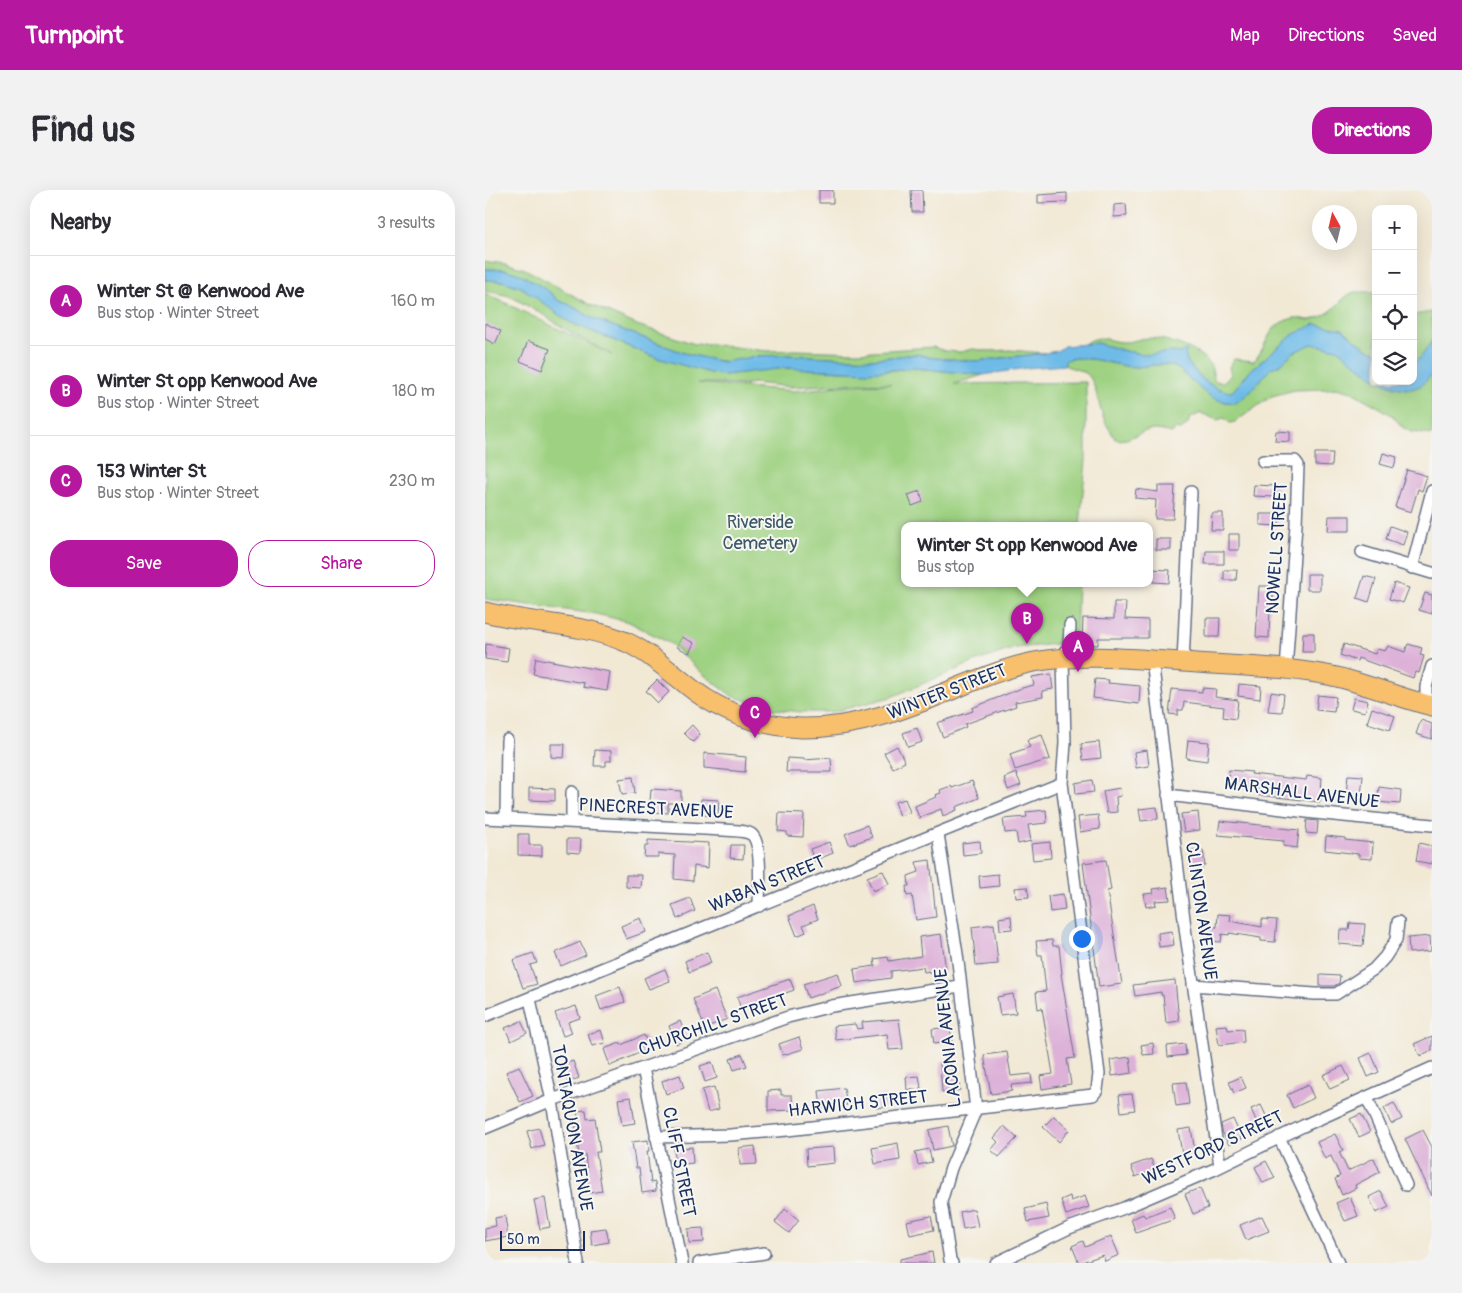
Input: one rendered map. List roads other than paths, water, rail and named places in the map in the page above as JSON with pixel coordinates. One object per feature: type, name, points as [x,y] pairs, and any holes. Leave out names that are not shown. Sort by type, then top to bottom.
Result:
[{"type":"main road","name":"WINTER STREET","points":[[485,612],[587,630],[621,640],[641,651],[696,692],[722,708],[755,722],[799,728],[836,726],[870,720],[915,705],[1014,666],[1063,658],[1152,660],[1286,670],[1334,677],[1430,704]]},
{"type":"street","name":"NOWELL STREET","points":[[1263,461],[1295,461],[1298,465],[1296,525],[1286,670]]},
{"type":"street","points":[[1412,568],[1432,491]]},
{"type":"street","points":[[1183,662],[1191,492]]},
{"type":"street","points":[[1363,552],[1432,573]]},
{"type":"street","points":[[1062,783],[1065,743],[1063,658],[1069,646],[1070,625]]},
{"type":"street","name":"CLINTON AVENUE","points":[[1152,660],[1193,985],[1220,1166]]},
{"type":"street","points":[[1430,704],[1426,687],[1432,666]]},
{"type":"street","points":[[506,819],[507,740]]},
{"type":"street","name":"WABAN STREET","points":[[485,1016],[1062,783]]},
{"type":"street","name":"HARWICH STREET","points":[[656,1137],[730,1135],[777,1131],[1093,1095],[1097,1090],[1099,1074],[1062,783]]},
{"type":"street","points":[[572,792],[572,822]]},
{"type":"street","name":"MARSHALL AVENUE","points":[[1168,795],[1432,825]]},
{"type":"street","name":"PINECREST AVENUE","points":[[485,818],[715,829],[750,834],[756,839],[758,849],[759,906]]},
{"type":"street","name":"LACONIA AVENUE","points":[[938,834],[951,908],[976,1109],[951,1168],[941,1202],[952,1263]]},
{"type":"street","points":[[1193,985],[1336,994],[1374,969],[1385,957],[1396,940],[1398,922]]},
{"type":"street","name":"CHURCHILL STREET","points":[[485,1128],[552,1100],[765,1024],[832,1006],[961,986]]},
{"type":"street","name":"TONTAQUON AVENUE","points":[[530,999],[552,1100],[578,1263]]},
{"type":"street","name":"CLIFF STREET","points":[[643,1068],[682,1263]]},
{"type":"street","name":"WESTFORD STREET","points":[[1010,1260],[1069,1228],[1124,1208],[1220,1166],[1279,1137],[1432,1068]]},
{"type":"street","points":[[1367,1098],[1406,1185]]},
{"type":"street","points":[[1279,1137],[1338,1263]]},
{"type":"street","points":[[699,1263],[764,1253]]},
{"type":"street","points":[[996,1263],[1010,1260]]},
{"type":"water","points":[[485,269],[506,270],[520,274],[546,289],[559,301],[594,319],[684,353],[723,362],[759,356],[787,355],[873,359],[916,354],[934,358],[977,361],[1045,353],[1057,351],[1064,346],[1097,343],[1149,355],[1171,352],[1181,353],[1185,350],[1187,351],[1185,355],[1187,361],[1197,374],[1211,385],[1232,392],[1251,370],[1294,334],[1315,324],[1342,329],[1366,348],[1372,350],[1372,376],[1337,349],[1312,344],[1294,352],[1279,365],[1271,368],[1250,392],[1236,403],[1212,397],[1175,367],[1162,365],[1137,367],[1083,358],[1066,360],[1064,365],[1026,368],[983,375],[914,368],[867,372],[787,368],[724,375],[710,373],[657,358],[569,322],[521,287],[502,281],[485,280]]},
{"type":"water","points":[[1432,340],[1432,375],[1415,388],[1405,389],[1390,385],[1417,385],[1417,361]]},
{"type":"place","name":"Winter St opp Kenwood Ave","points":[[1027,644]]},
{"type":"place","name":"Winter St @ Kenwood Ave","points":[[1078,672]]},
{"type":"place","name":"153 Winter St","points":[[755,738]]},
{"type":"park label","name":"Riverside Cemetery","points":[[760,532]]}]
